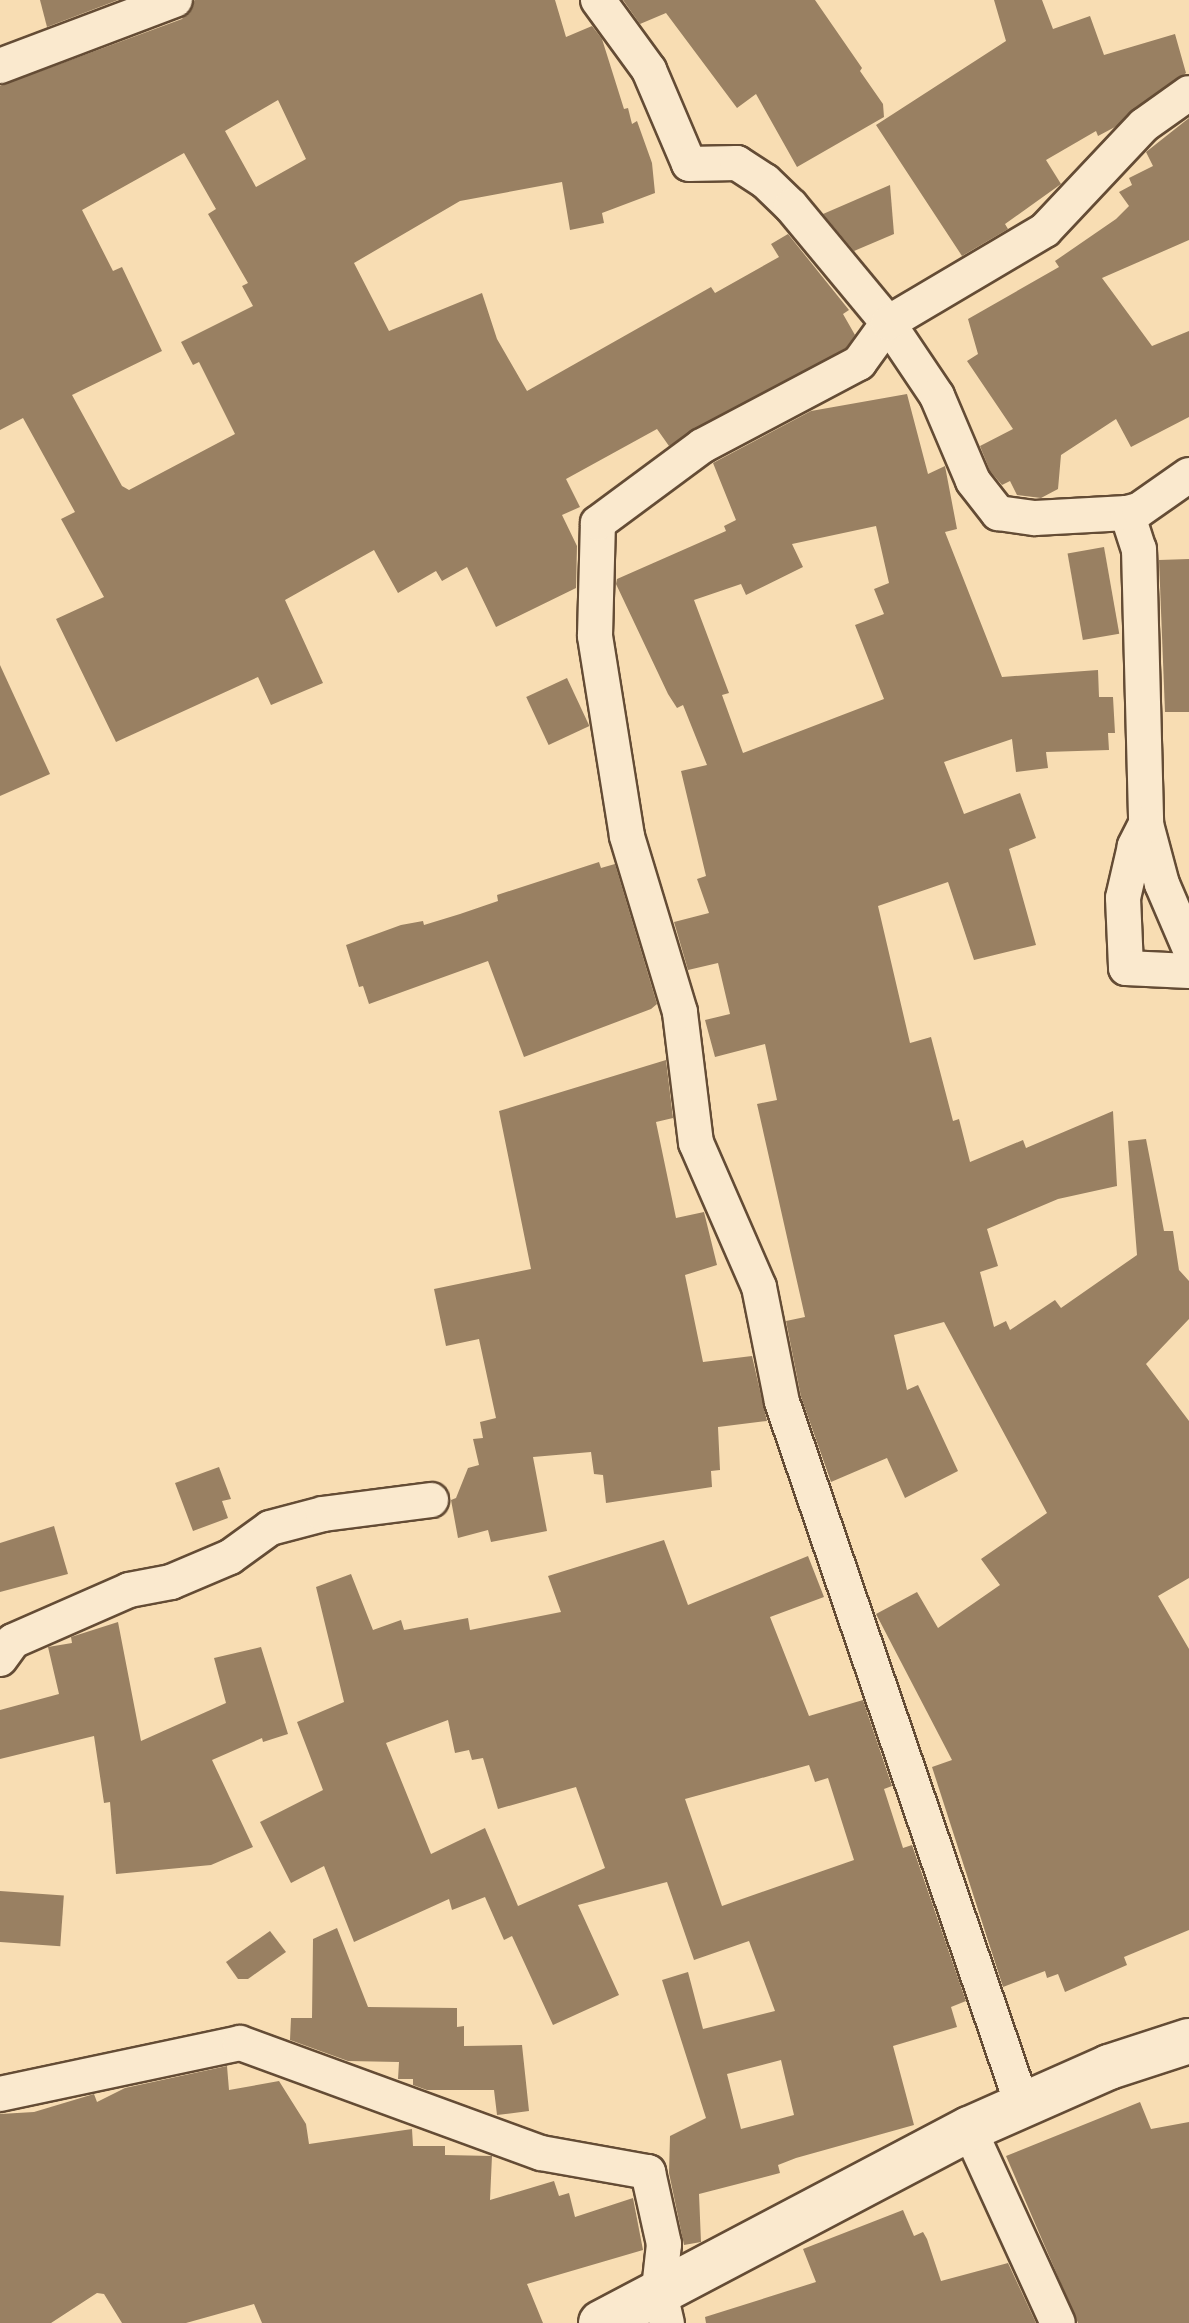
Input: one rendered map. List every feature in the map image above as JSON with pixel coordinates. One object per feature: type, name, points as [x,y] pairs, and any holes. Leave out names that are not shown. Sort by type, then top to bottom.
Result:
[{"type":"street","points":[[0,66],[175,0]]},
{"type":"street","points":[[598,0],[649,70],[689,164],[737,163],[765,181],[791,206],[888,323],[937,396],[973,481],[998,513],[1035,518],[1127,513],[1139,510],[1189,475]]},
{"type":"street","points":[[1022,2104],[782,1402],[759,1287],[696,1143],[680,1012],[627,836],[595,636],[598,523],[702,446],[859,363],[888,323],[1045,230],[1144,125],[1189,93]]},
{"type":"street","points":[[1127,513],[1140,563],[1146,824],[1162,884],[1189,947]]},
{"type":"street","points":[[1146,824],[1135,846],[1123,898],[1126,968],[1189,971]]},
{"type":"street","points":[[0,1659],[13,1641],[129,1590],[171,1582],[230,1557],[270,1528],[323,1514],[431,1500]]},
{"type":"street","points":[[601,2323],[663,2306],[969,2129],[1022,2104],[1189,2041]]},
{"type":"street","points":[[0,2094],[240,2043],[541,2153],[648,2172],[664,2244],[663,2306]]},
{"type":"street","points":[[969,2129],[1058,2323]]},
{"type":"building","points":[[40,0],[118,0],[47,27]]},
{"type":"building","points":[[195,0],[555,0],[566,37],[592,26],[602,39],[624,109],[628,108],[632,124],[637,121],[652,163],[655,193],[602,213],[604,223],[570,230],[562,182],[460,201],[354,263],[389,331],[482,293],[497,339],[527,391],[711,287],[715,293],[779,257],[771,244],[788,234],[849,310],[843,314],[855,335],[846,348],[669,446],[657,429],[566,479],[580,507],[562,515],[577,546],[576,588],[496,627],[467,567],[442,581],[436,571],[398,593],[374,550],[285,600],[323,683],[271,705],[258,677],[116,742],[56,619],[104,597],[61,519],[75,512],[23,418],[0,430],[0,86],[182,19]],"holes":[[[278,100],[306,159],[256,187],[225,131]],[[184,153],[216,209],[208,214],[248,283],[242,286],[253,306],[181,342],[193,365],[199,362],[235,434],[129,490],[122,486],[72,395],[162,351],[122,267],[113,271],[82,210]]]},
{"type":"building","points":[[623,0],[815,0],[862,68],[860,71],[883,104],[884,117],[797,167],[756,94],[737,108],[666,13],[640,24]]},
{"type":"building","points":[[994,0],[1042,0],[1053,29],[1090,16],[1104,55],[1175,34],[1186,73],[1115,127],[1098,136],[1096,131],[1046,160],[1061,184],[1005,224],[1008,229],[962,256],[876,125],[1006,41]]},
{"type":"building","points":[[1189,118],[1189,240],[1102,278],[1152,346],[1189,331],[1189,417],[1131,447],[1116,419],[1061,455],[1058,489],[1041,498],[1017,495],[1010,481],[1002,485],[990,471],[980,446],[1013,429],[967,361],[978,354],[968,319],[1059,267],[1055,261],[1116,219],[1129,206],[1119,192],[1132,185],[1129,178],[1153,166],[1146,152]]},
{"type":"building","points":[[890,185],[894,234],[854,251],[823,214]]},
{"type":"building","points":[[907,394],[928,474],[945,466],[957,529],[945,532],[1002,677],[1098,670],[1099,697],[1113,697],[1115,733],[1108,733],[1109,750],[1046,752],[1048,768],[1016,772],[1012,739],[944,762],[964,814],[1020,793],[1036,838],[1009,849],[1036,945],[974,960],[948,882],[878,906],[910,1043],[931,1037],[953,1121],[959,1119],[970,1162],[1023,1140],[1026,1148],[1113,1111],[1117,1186],[1058,1199],[987,1229],[998,1266],[980,1272],[994,1327],[1006,1321],[1010,1330],[1055,1300],[1061,1308],[1137,1255],[1128,1141],[1146,1139],[1164,1231],[1173,1231],[1179,1270],[1189,1281],[1189,1319],[1146,1364],[1189,1421],[1189,1578],[1158,1596],[1189,1649],[1189,1930],[1124,1957],[1127,1965],[1065,1992],[1058,1974],[1047,1978],[1045,1971],[1003,1987],[932,1767],[952,1760],[876,1614],[917,1592],[938,1628],[1000,1585],[981,1559],[1047,1513],[944,1322],[894,1335],[907,1390],[918,1385],[958,1471],[905,1498],[887,1458],[831,1482],[801,1397],[786,1321],[805,1317],[757,1104],[777,1100],[765,1044],[715,1057],[705,1020],[730,1014],[718,963],[688,970],[674,922],[709,913],[697,879],[706,876],[681,771],[707,765],[683,705],[677,708],[668,694],[616,584],[617,579],[726,531],[724,526],[736,520],[713,463],[811,411]],"holes":[[[876,526],[889,583],[874,589],[884,614],[855,625],[884,699],[743,753],[722,695],[729,693],[694,600],[741,584],[746,595],[803,567],[792,544]]]},
{"type":"building","points":[[1104,547],[1119,634],[1083,640],[1068,553]]},
{"type":"building","points":[[1189,559],[1189,712],[1165,712],[1159,560]]},
{"type":"building","points":[[0,665],[50,774],[0,796]]},
{"type":"building","points":[[567,678],[589,726],[549,745],[526,697]]},
{"type":"building","points":[[599,862],[601,868],[615,864],[657,1004],[651,1009],[524,1057],[488,961],[369,1004],[363,986],[359,987],[346,945],[401,925],[423,921],[424,925],[460,914],[498,901],[497,895]]},
{"type":"building","points":[[666,1060],[673,1118],[656,1122],[676,1218],[704,1212],[717,1265],[685,1275],[703,1362],[752,1356],[767,1421],[718,1427],[720,1470],[711,1471],[712,1487],[606,1503],[603,1475],[594,1474],[591,1452],[533,1457],[547,1531],[491,1542],[488,1530],[458,1538],[451,1500],[456,1498],[468,1468],[479,1465],[473,1439],[483,1438],[480,1422],[496,1418],[479,1339],[446,1346],[434,1289],[531,1269],[499,1111]]},
{"type":"building","points":[[219,1467],[231,1499],[222,1501],[228,1518],[193,1531],[175,1483]]},
{"type":"building","points":[[54,1526],[68,1574],[0,1592],[0,1543]]},
{"type":"building","points":[[664,1540],[688,1605],[808,1556],[824,1597],[770,1617],[809,1716],[863,1700],[892,1786],[884,1789],[903,1848],[912,1845],[966,2001],[951,2007],[957,2027],[893,2046],[914,2125],[796,2158],[778,2165],[780,2173],[699,2194],[701,2242],[684,2245],[669,2173],[670,2136],[706,2118],[662,1980],[688,1972],[703,2029],[775,2011],[749,1941],[694,1960],[667,1882],[578,1905],[619,1995],[553,2025],[512,1936],[504,1940],[485,1897],[452,1910],[449,1899],[354,1942],[324,1866],[291,1883],[260,1822],[323,1790],[297,1722],[344,1702],[316,1587],[351,1574],[373,1630],[401,1620],[404,1630],[468,1618],[470,1630],[561,1612],[548,1576]],"holes":[[[448,1720],[455,1753],[469,1750],[472,1760],[483,1758],[498,1809],[576,1787],[605,1868],[518,1906],[485,1828],[431,1854],[386,1743]],[[809,1765],[815,1782],[828,1778],[854,1860],[722,1906],[685,1799]],[[781,2060],[794,2115],[741,2129],[727,2074]]]},
{"type":"building","points":[[118,1622],[141,1741],[226,1703],[214,1658],[261,1647],[288,1734],[263,1742],[262,1738],[212,1760],[253,1847],[211,1865],[116,1874],[110,1802],[104,1803],[94,1736],[0,1759],[0,1710],[59,1694],[48,1647],[72,1643],[71,1637]]},
{"type":"building","points":[[0,1891],[64,1895],[60,1946],[0,1942]]},
{"type":"building","points":[[337,1928],[368,2007],[457,2008],[457,2027],[464,2026],[464,2046],[522,2045],[529,2111],[497,2115],[494,2090],[427,2090],[413,2085],[413,2079],[398,2079],[399,2062],[348,2061],[290,2040],[291,2018],[312,2018],[313,1939]]},
{"type":"building","points":[[270,1931],[286,1952],[248,1979],[238,1979],[226,1962]]},
{"type":"building","points":[[227,2066],[229,2090],[279,2081],[306,2124],[309,2144],[412,2129],[413,2146],[445,2146],[445,2155],[492,2156],[490,2200],[554,2181],[559,2196],[569,2193],[575,2217],[633,2198],[643,2250],[527,2284],[543,2323],[262,2323],[254,2304],[186,2323],[122,2323],[104,2294],[97,2293],[51,2323],[0,2323],[0,2114],[34,2112],[94,2094],[97,2102],[125,2088]]},
{"type":"building","points":[[1140,2102],[1151,2129],[1189,2122],[1189,2323],[1078,2323],[1006,2156]]},
{"type":"building","points":[[903,2210],[914,2236],[923,2232],[927,2239],[941,2281],[1008,2263],[1036,2323],[706,2323],[705,2317],[816,2282],[803,2249]]}]
